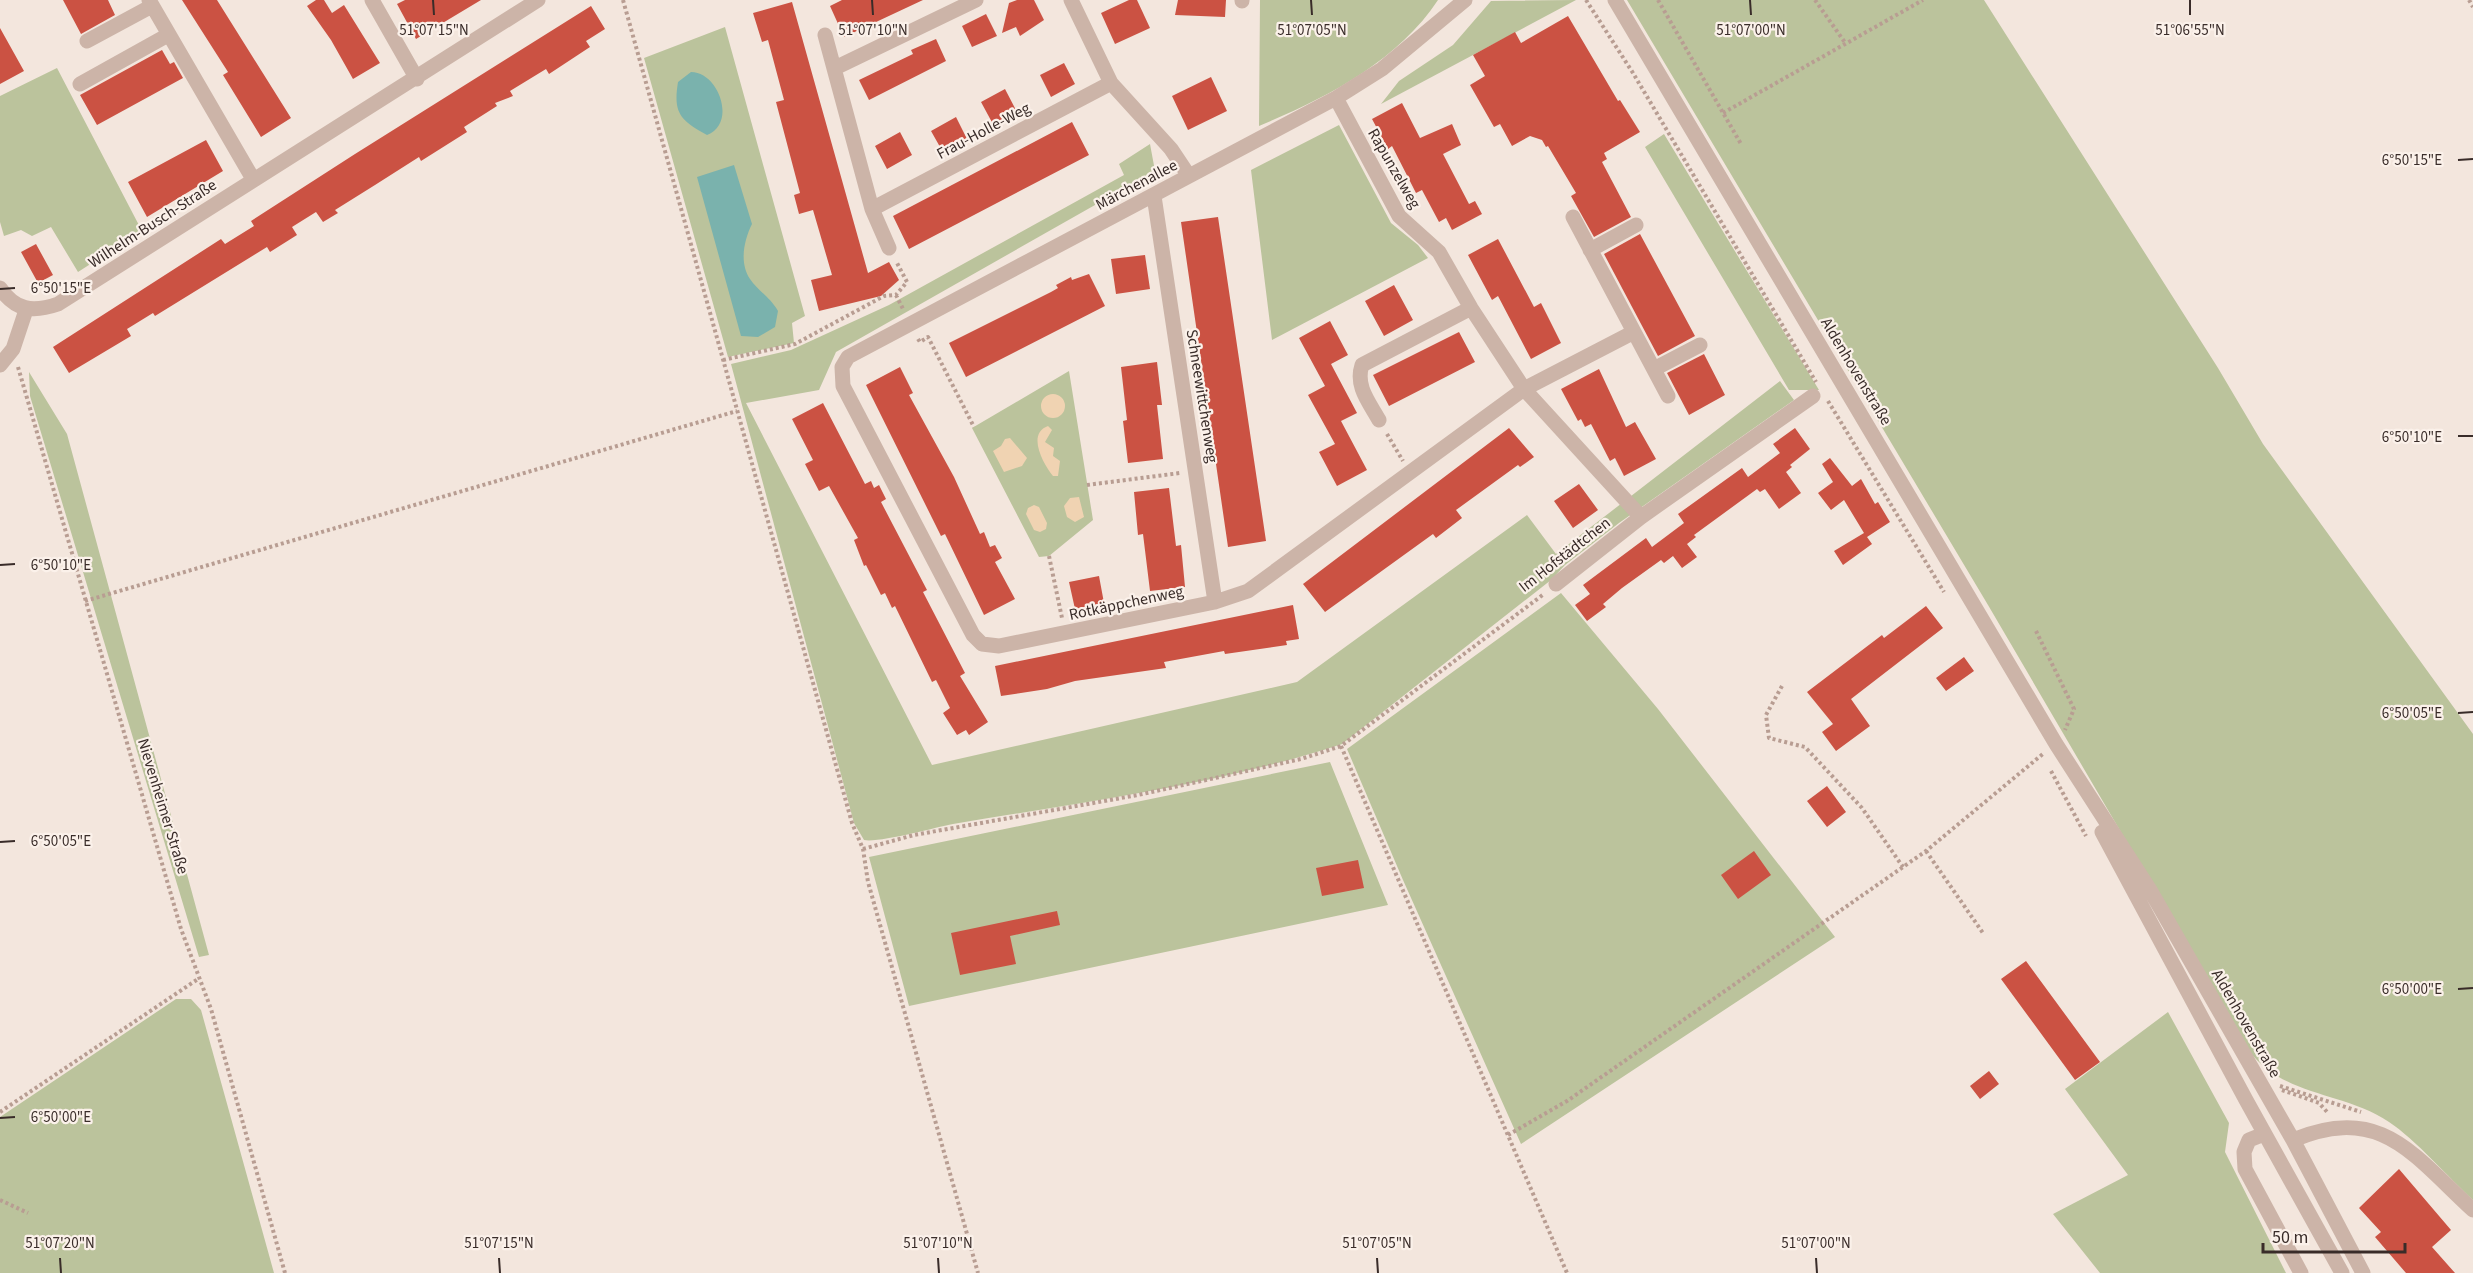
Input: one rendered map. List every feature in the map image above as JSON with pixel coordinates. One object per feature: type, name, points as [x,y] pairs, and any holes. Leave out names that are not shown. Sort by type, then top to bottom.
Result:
[{"type":"street","points":[[372,0],[417,79]]},
{"type":"street","name":"Wilhelm-Busch-Straße","points":[[26,309],[46,309],[58,304],[253,179],[417,79],[538,0]]},
{"type":"street","points":[[835,68],[976,0]]},
{"type":"street","points":[[1071,0],[1111,83],[1139,126],[1171,149],[1189,176]]},
{"type":"street","name":"Märchenallee","points":[[1439,19],[1448,0]]},
{"type":"street","name":"Märchenallee","points":[[842,367],[848,357],[910,323],[1336,98],[1382,69],[1414,44],[1439,19],[1465,0]]},
{"type":"street","name":"Aldenhovenstraße","points":[[1606,0],[1625,18]]},
{"type":"street","name":"Aldenhovenstraße","points":[[1616,0],[2056,744],[2150,890],[2293,1140],[2363,1273]]},
{"type":"street","points":[[87,41],[150,3],[253,179]]},
{"type":"street","points":[[80,84],[168,35]]},
{"type":"street","points":[[825,35],[872,209],[889,248]]},
{"type":"street","name":"Frau-Holle-Weg","points":[[872,209],[1111,83]]},
{"type":"street","name":"Rapunzelweg","points":[[1336,98],[1399,216],[1439,252],[1471,308],[1524,389],[1641,517]]},
{"type":"street","name":"Schneewittchenweg","points":[[1154,196],[1215,602]]},
{"type":"street","points":[[1573,217],[1668,396]]},
{"type":"street","points":[[1590,250],[1636,225]]},
{"type":"street","points":[[0,288],[8,300],[26,309],[13,349],[0,365]]},
{"type":"street","points":[[1379,420],[1360,387],[1358,376],[1362,365],[1471,308]]},
{"type":"street","points":[[1524,389],[1634,332]]},
{"type":"street","points":[[1654,369],[1700,345]]},
{"type":"street","name":"Rotkäppchenweg","points":[[842,367],[843,386],[973,635],[982,644],[999,646],[1215,602],[1248,591],[1410,470],[1524,389]]},
{"type":"street","name":"Im Hofstädtchen","points":[[1556,584],[1641,517],[1813,396]]},
{"type":"street","name":"Aldenhovenstraße","points":[[2056,744],[2264,1134],[2342,1273]]},
{"type":"street","points":[[2301,1273],[2245,1169],[2244,1152],[2249,1140],[2264,1134],[2293,1140],[2333,1127],[2353,1125],[2375,1130],[2399,1143],[2473,1210]]},
{"type":"path","points":[[623,0],[852,823],[863,849],[868,882],[978,1273]]},
{"type":"path","points":[[1586,0],[1627,63],[1945,594]]},
{"type":"path","points":[[1658,0],[1741,144]]},
{"type":"path","points":[[1815,0],[1846,44]]},
{"type":"path","points":[[1723,113],[1923,0]]},
{"type":"path","points":[[2469,0],[2473,7]]},
{"type":"path","points":[[723,360],[795,344],[884,296],[896,295],[907,282],[889,248]]},
{"type":"path","points":[[910,323],[920,342],[928,338],[974,427]]},
{"type":"path","name":"Nievenheimer Straße","points":[[13,349],[85,601],[198,978],[211,1009],[285,1273]]},
{"type":"path","points":[[85,601],[737,411]]},
{"type":"path","points":[[1379,420],[1410,470]]},
{"type":"path","points":[[1087,485],[1196,471]]},
{"type":"path","points":[[1049,556],[1065,633]]},
{"type":"path","name":"Im Hofstädtchen","points":[[863,849],[914,835],[1138,795],[1301,759],[1341,746],[1556,584]]},
{"type":"path","points":[[1508,1135],[1567,1101],[1926,851],[2056,744],[2074,710],[2036,632]]},
{"type":"path","points":[[1782,686],[1766,715],[1769,738],[1805,747],[1863,808],[1903,867]]},
{"type":"path","points":[[2036,745],[2091,845]]},
{"type":"path","points":[[1341,746],[1567,1273]]},
{"type":"path","points":[[1926,851],[1983,933]]},
{"type":"path","points":[[0,1112],[198,978]]},
{"type":"path","points":[[2264,1089],[2274,1088],[2319,1103],[2327,1111],[2333,1127]]},
{"type":"path","points":[[0,1200],[28,1214]]},
{"type":"green space","points":[[1260,0],[1438,0],[1402,42],[1381,60],[1334,90],[1259,126]]},
{"type":"green space","points":[[1576,0],[1381,104],[1399,81],[1453,45],[1491,1]]},
{"type":"green space","points":[[1627,0],[1984,0],[2218,368],[2263,444],[2473,734],[2473,1200],[2421,1148],[2389,1122],[2352,1104],[2280,1078],[2249,1051],[1988,605]]},
{"type":"green space","points":[[725,27],[805,316],[792,323],[794,343],[728,357],[644,58]]},
{"type":"green space","points":[[57,68],[142,231],[78,272],[51,227],[32,236],[21,230],[4,236],[0,222],[0,96]]},
{"type":"green space","points":[[1339,125],[1391,223],[1418,245],[1428,258],[1272,340],[1251,170]]},
{"type":"green space","points":[[1664,134],[1819,390],[1789,390],[1645,147]]},
{"type":"green space","points":[[1150,144],[1155,171],[836,352],[819,390],[746,403],[932,765],[1297,682],[1527,515],[1556,554],[1780,381],[1794,400],[1619,523],[1565,565],[1551,580],[1342,744],[1247,771],[1198,782],[953,824],[893,837],[864,840],[854,823],[731,364],[791,350],[889,305],[1124,175],[1119,164]]},
{"type":"green space","points":[[1069,371],[1093,520],[1049,556],[1039,557],[972,428]]},
{"type":"green space","points":[[29,372],[67,434],[209,955],[199,957],[30,396]]},
{"type":"green space","points":[[1561,593],[1658,709],[1835,937],[1521,1144],[1347,749]]},
{"type":"green space","points":[[1330,762],[1388,905],[909,1006],[869,857]]},
{"type":"green space","points":[[176,999],[191,999],[201,1010],[274,1273],[0,1273],[0,1117]]},
{"type":"green space","points":[[2168,1012],[2229,1123],[2225,1152],[2286,1273],[2100,1273],[2053,1214],[2128,1175],[2065,1089]]},
{"type":"sand","points":[[1053,394],[1062,397],[1065,406],[1062,415],[1053,418],[1044,415],[1041,406],[1044,397]]},
{"type":"sand","points":[[1048,426],[1052,430],[1045,442],[1054,448],[1053,456],[1060,461],[1058,476],[1053,476],[1049,471],[1039,450],[1038,436]]},
{"type":"sand","points":[[1010,438],[1027,458],[1022,466],[1004,472],[993,451],[1001,446],[1005,439]]},
{"type":"sand","points":[[1079,497],[1084,517],[1075,522],[1067,517],[1064,506],[1070,498]]},
{"type":"sand","points":[[1034,505],[1039,507],[1047,523],[1046,529],[1040,532],[1034,530],[1026,514],[1028,508]]},
{"type":"water","points":[[691,72],[701,74],[710,80],[721,99],[723,110],[721,121],[716,129],[707,135],[690,125],[680,114],[678,108],[678,82]]},
{"type":"water","points":[[734,165],[752,224],[745,244],[744,259],[747,273],[778,311],[775,327],[758,337],[741,336],[697,177]]},
{"type":"building","points":[[63,0],[108,0],[115,15],[81,34]]},
{"type":"building","points":[[182,0],[217,0],[291,118],[261,137],[223,75],[228,72]]},
{"type":"building","points":[[316,0],[324,0],[332,13],[344,5],[380,63],[353,79],[331,40],[307,6]]},
{"type":"building","points":[[405,0],[481,0],[416,39],[397,4]]},
{"type":"building","points":[[842,0],[923,0],[844,37],[830,6]]},
{"type":"building","points":[[1017,0],[1034,0],[1044,20],[1020,36],[1016,27],[1002,33],[1009,3]]},
{"type":"building","points":[[1129,0],[1137,0],[1150,28],[1115,44],[1101,13]]},
{"type":"building","points":[[1178,0],[1226,0],[1225,17],[1175,15]]},
{"type":"building","points":[[792,2],[868,273],[889,262],[899,280],[881,296],[819,311],[811,280],[832,275],[813,210],[799,214],[794,195],[800,193],[776,102],[784,100],[768,40],[762,42],[753,13]]},
{"type":"building","points":[[591,6],[605,29],[586,41],[590,47],[549,74],[546,69],[510,91],[513,96],[495,103],[497,106],[464,127],[467,132],[421,161],[419,157],[335,210],[338,213],[323,222],[316,212],[292,227],[297,235],[270,252],[267,247],[155,316],[153,313],[127,329],[131,336],[69,373],[53,347],[221,239],[225,244],[254,226],[251,221]]},
{"type":"building","points":[[986,14],[997,36],[972,47],[962,26]]},
{"type":"building","points":[[1568,16],[1618,101],[1620,100],[1640,132],[1604,153],[1607,159],[1602,162],[1631,217],[1594,237],[1571,196],[1576,193],[1548,146],[1546,147],[1542,140],[1530,136],[1512,146],[1500,124],[1494,127],[1470,85],[1485,76],[1473,55],[1515,32],[1521,43]]},
{"type":"building","points":[[0,28],[24,71],[0,84]]},
{"type":"building","points":[[936,39],[946,61],[869,100],[859,80],[913,54],[911,50]]},
{"type":"building","points":[[162,50],[170,64],[174,62],[183,78],[97,125],[80,95]]},
{"type":"building","points":[[1064,63],[1075,84],[1051,97],[1040,75]]},
{"type":"building","points":[[1211,77],[1227,111],[1188,130],[1172,96]]},
{"type":"building","points":[[1005,89],[1018,114],[994,126],[981,102]]},
{"type":"building","points":[[1402,103],[1420,138],[1452,124],[1461,145],[1443,154],[1469,204],[1475,201],[1482,214],[1452,230],[1446,218],[1439,222],[1422,190],[1416,193],[1392,146],[1388,149],[1372,119]]},
{"type":"building","points":[[956,117],[968,141],[944,154],[931,131]]},
{"type":"building","points":[[1072,122],[1089,155],[909,249],[893,216]]},
{"type":"building","points":[[900,132],[912,155],[887,169],[875,146]]},
{"type":"building","points":[[206,140],[223,171],[147,217],[128,182]]},
{"type":"building","points":[[1218,217],[1266,541],[1228,547],[1181,222]]},
{"type":"building","points":[[1640,234],[1695,336],[1658,356],[1604,254]]},
{"type":"building","points":[[1498,239],[1534,307],[1541,303],[1561,343],[1531,359],[1498,296],[1492,300],[1468,255]]},
{"type":"building","points":[[36,244],[53,275],[38,283],[21,252]]},
{"type":"building","points":[[1145,255],[1150,289],[1116,294],[1111,259]]},
{"type":"building","points":[[1089,274],[1105,306],[966,377],[949,343],[1051,292],[1058,288],[1056,285],[1071,277],[1072,280]]},
{"type":"building","points":[[1394,285],[1413,320],[1384,336],[1365,301]]},
{"type":"building","points":[[1330,321],[1348,355],[1331,364],[1357,413],[1341,421],[1367,470],[1337,486],[1319,452],[1335,444],[1308,395],[1325,386],[1299,338]]},
{"type":"building","points":[[1459,332],[1475,362],[1389,406],[1373,375]]},
{"type":"building","points":[[1704,354],[1725,395],[1689,415],[1667,373]]},
{"type":"building","points":[[1157,362],[1162,405],[1157,405],[1163,459],[1128,463],[1123,421],[1127,420],[1121,367]]},
{"type":"building","points":[[900,367],[913,393],[909,395],[954,477],[980,534],[984,532],[990,547],[995,545],[1002,558],[995,562],[1015,599],[984,615],[945,534],[941,536],[866,385]]},
{"type":"building","points":[[1599,369],[1626,427],[1635,422],[1656,459],[1624,476],[1615,458],[1610,461],[1591,424],[1585,427],[1581,419],[1578,421],[1561,389]]},
{"type":"building","points":[[823,403],[865,484],[871,481],[874,488],[879,485],[886,499],[881,502],[927,590],[923,592],[965,673],[960,676],[988,722],[969,735],[966,730],[957,735],[943,713],[950,708],[936,680],[932,682],[895,606],[892,608],[885,593],[881,595],[866,565],[864,566],[854,540],[858,538],[829,486],[819,491],[805,464],[813,460],[792,419]]},
{"type":"building","points":[[1509,428],[1534,457],[1520,467],[1518,465],[1456,510],[1462,518],[1436,538],[1433,534],[1325,612],[1303,584]]},
{"type":"building","points":[[1795,428],[1810,449],[1790,465],[1792,467],[1786,472],[1801,493],[1779,509],[1765,489],[1760,492],[1757,489],[1694,535],[1696,537],[1687,544],[1697,557],[1682,568],[1673,556],[1664,563],[1661,560],[1622,588],[1603,604],[1606,607],[1587,621],[1575,605],[1590,594],[1583,585],[1646,538],[1652,547],[1684,523],[1678,514],[1742,468],[1748,477],[1780,453],[1773,444]]},
{"type":"building","points":[[1830,458],[1852,486],[1861,479],[1875,504],[1878,502],[1890,522],[1867,537],[1872,544],[1843,565],[1834,551],[1864,533],[1844,500],[1831,510],[1818,493],[1833,482],[1822,464]]},
{"type":"building","points":[[1579,484],[1598,510],[1573,528],[1554,501]]},
{"type":"building","points":[[1169,488],[1176,546],[1181,545],[1185,587],[1150,591],[1143,534],[1138,535],[1134,492]]},
{"type":"building","points":[[1099,576],[1104,603],[1075,609],[1069,582]]},
{"type":"building","points":[[1293,605],[1299,639],[1286,641],[1287,645],[1225,654],[1224,651],[1164,662],[1166,668],[1075,681],[1047,689],[1001,696],[995,666]]},
{"type":"building","points":[[1926,606],[1943,628],[1851,699],[1870,726],[1836,751],[1822,732],[1833,724],[1807,692],[1882,635],[1884,638]]},
{"type":"building","points":[[1964,657],[1974,671],[1946,691],[1936,678]]},
{"type":"building","points":[[1827,786],[1846,812],[1827,827],[1807,801]]},
{"type":"building","points":[[1754,851],[1771,875],[1738,899],[1721,875]]},
{"type":"building","points":[[1358,860],[1364,888],[1322,896],[1316,868]]},
{"type":"building","points":[[1057,911],[1060,925],[1010,936],[1016,964],[960,975],[951,933]]},
{"type":"building","points":[[2026,961],[2100,1062],[2075,1080],[2001,979]]},
{"type":"building","points":[[1989,1071],[1999,1084],[1980,1099],[1970,1086]]},
{"type":"building","points":[[2399,1169],[2451,1230],[2432,1247],[2455,1273],[2406,1273],[2375,1237],[2381,1232],[2359,1208]]}]
